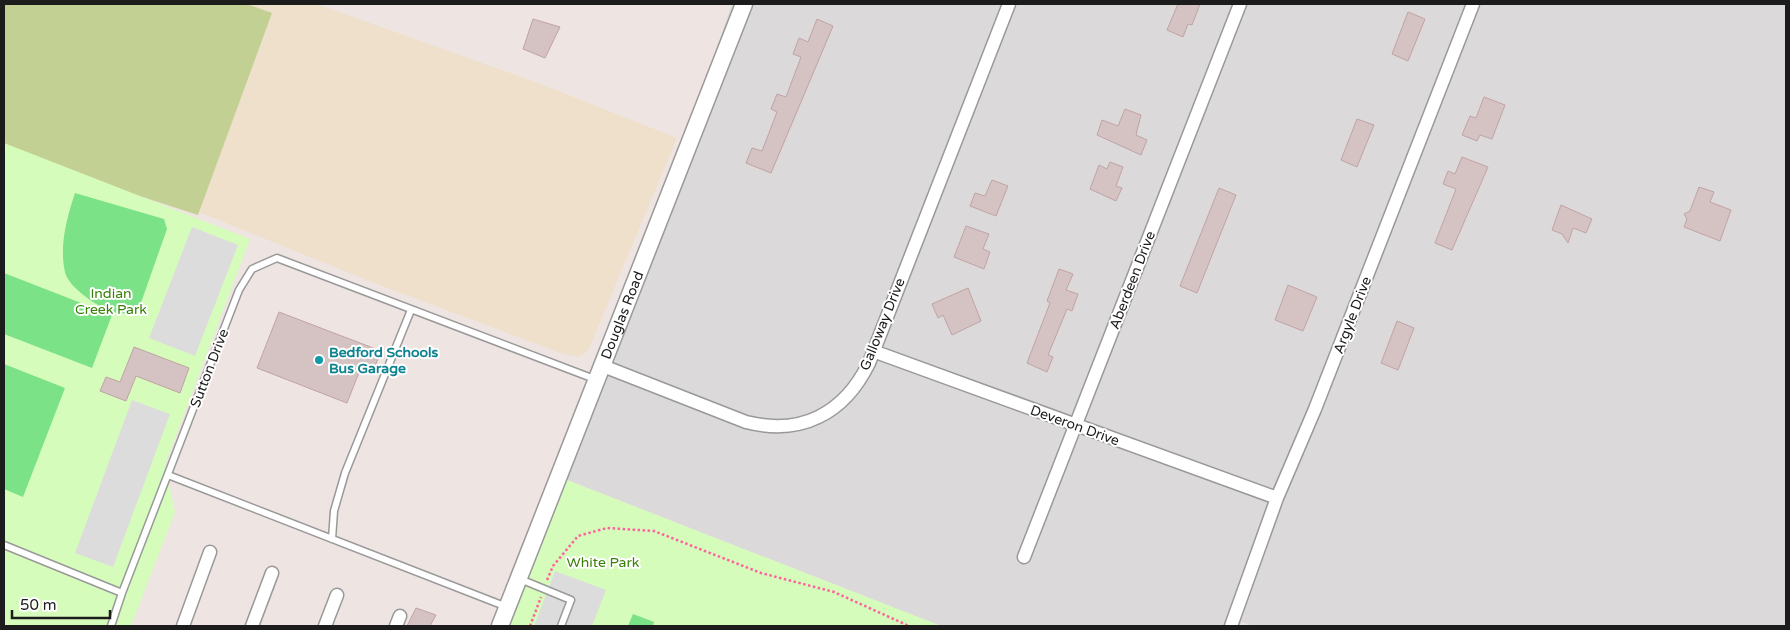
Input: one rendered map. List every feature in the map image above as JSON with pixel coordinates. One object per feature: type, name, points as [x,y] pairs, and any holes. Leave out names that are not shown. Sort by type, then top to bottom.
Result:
[{"type":"street","name":"Douglas Road","points":[[500,626],[601,373],[744,4]]},
{"type":"street","name":"Galloway Drive","points":[[601,373],[763,426],[786,427],[805,424],[829,412],[864,373],[874,351],[1009,4]]},
{"type":"street","name":"Aberdeen Drive","points":[[1024,557],[1240,4]]},
{"type":"street","name":"Argyle Drive","points":[[1231,626],[1277,498],[1315,409],[1473,4]]},
{"type":"street","name":"Deveron Drive","points":[[874,351],[1277,498]]},
{"type":"street","points":[[187,625],[210,552]]},
{"type":"street","points":[[252,626],[272,573]]},
{"type":"street","points":[[325,626],[337,595]]},
{"type":"lane","name":"Sutton Drive","points":[[111,626],[239,290],[252,269],[277,258],[411,310],[601,373]]},
{"type":"lane","points":[[332,539],[334,511],[345,473],[411,310]]},
{"type":"lane","points":[[168,475],[508,607]]},
{"type":"lane","points":[[4,545],[122,593]]},
{"type":"lane","points":[[519,579],[571,600],[561,626]]},
{"type":"path","points":[[553,566],[578,536],[607,528],[654,531],[761,573],[834,592],[909,626]]},
{"type":"shaded area","points":[[247,4],[317,4],[538,83],[677,138],[588,351],[579,357],[563,354],[369,281],[199,212],[272,13]]},
{"type":"shaded area","points":[[732,4],[1786,4],[1786,626],[1252,626],[1242,622],[1240,626],[941,626],[567,480]]},
{"type":"shaded area","points":[[192,227],[238,245],[195,356],[149,338]]},
{"type":"shaded area","points":[[132,400],[170,414],[113,567],[75,553]]},
{"type":"shaded area","points":[[555,571],[606,590],[592,626],[534,626]]},
{"type":"green space","points":[[4,4],[247,4],[272,13],[198,215],[4,152]]},
{"type":"green space","name":"Indian Creek Park","points":[[4,143],[250,239],[165,465],[175,512],[131,626],[4,626]]},
{"type":"green space","points":[[75,193],[164,219],[167,229],[137,314],[116,313],[104,309],[77,290],[67,278],[63,262],[63,242]]},
{"type":"green space","points":[[4,273],[112,315],[92,368],[4,334]]},
{"type":"green space","points":[[4,364],[65,388],[23,497],[4,489]]},
{"type":"green space","name":"White Park","points":[[567,480],[941,626],[509,626]]},
{"type":"green space","points":[[633,614],[654,622],[653,626],[628,626]]},
{"type":"building","points":[[1178,4],[1200,4],[1192,25],[1188,24],[1183,37],[1167,30]]},
{"type":"building","points":[[1408,12],[1425,19],[1408,61],[1392,54]]},
{"type":"building","points":[[533,19],[560,27],[545,58],[523,49]]},
{"type":"building","points":[[817,19],[833,26],[771,173],[746,163],[752,148],[762,151],[777,112],[771,109],[777,94],[786,97],[801,57],[793,54],[799,38],[808,42]]},
{"type":"building","points":[[1484,97],[1505,105],[1492,139],[1480,135],[1477,141],[1462,135],[1470,116],[1476,118]]},
{"type":"building","points":[[1125,109],[1141,115],[1136,135],[1147,140],[1141,155],[1097,135],[1102,120],[1118,126]]},
{"type":"building","points":[[1357,119],[1374,125],[1357,167],[1341,160]]},
{"type":"building","points":[[1462,157],[1488,167],[1452,250],[1435,243],[1456,189],[1443,184],[1448,171],[1455,174]]},
{"type":"building","points":[[1110,162],[1123,167],[1116,186],[1122,188],[1116,201],[1090,189],[1099,165],[1107,169]]},
{"type":"building","points":[[992,180],[1008,186],[996,216],[970,206],[975,193],[985,196]]},
{"type":"building","points":[[1699,187],[1714,192],[1710,202],[1731,210],[1720,241],[1684,227],[1687,219],[1684,214],[1690,211]]},
{"type":"building","points":[[1219,188],[1236,195],[1197,293],[1180,286]]},
{"type":"building","points":[[1561,205],[1592,219],[1586,233],[1573,228],[1568,243],[1562,234],[1552,230]]},
{"type":"building","points":[[966,226],[989,234],[983,249],[990,252],[984,269],[954,257]]},
{"type":"building","points":[[1059,269],[1073,274],[1066,290],[1078,294],[1072,311],[1067,309],[1048,355],[1053,357],[1047,372],[1027,363],[1050,303],[1047,301]]},
{"type":"building","points":[[1288,285],[1317,297],[1303,331],[1275,320]]},
{"type":"building","points":[[968,288],[981,321],[952,335],[943,315],[938,318],[932,304]]},
{"type":"building","name":"Bedford Schools Bus Garage","points":[[279,312],[381,351],[372,374],[360,370],[347,403],[257,368]]},
{"type":"building","points":[[1397,321],[1414,328],[1398,370],[1381,363]]},
{"type":"building","points":[[134,347],[189,368],[180,393],[136,376],[126,401],[100,391],[106,377],[120,382]]},
{"type":"building","points":[[416,608],[436,615],[430,626],[407,626]]},
{"type":"place","name":"Bedford Schools Bus Garage","points":[[319,360]]}]
